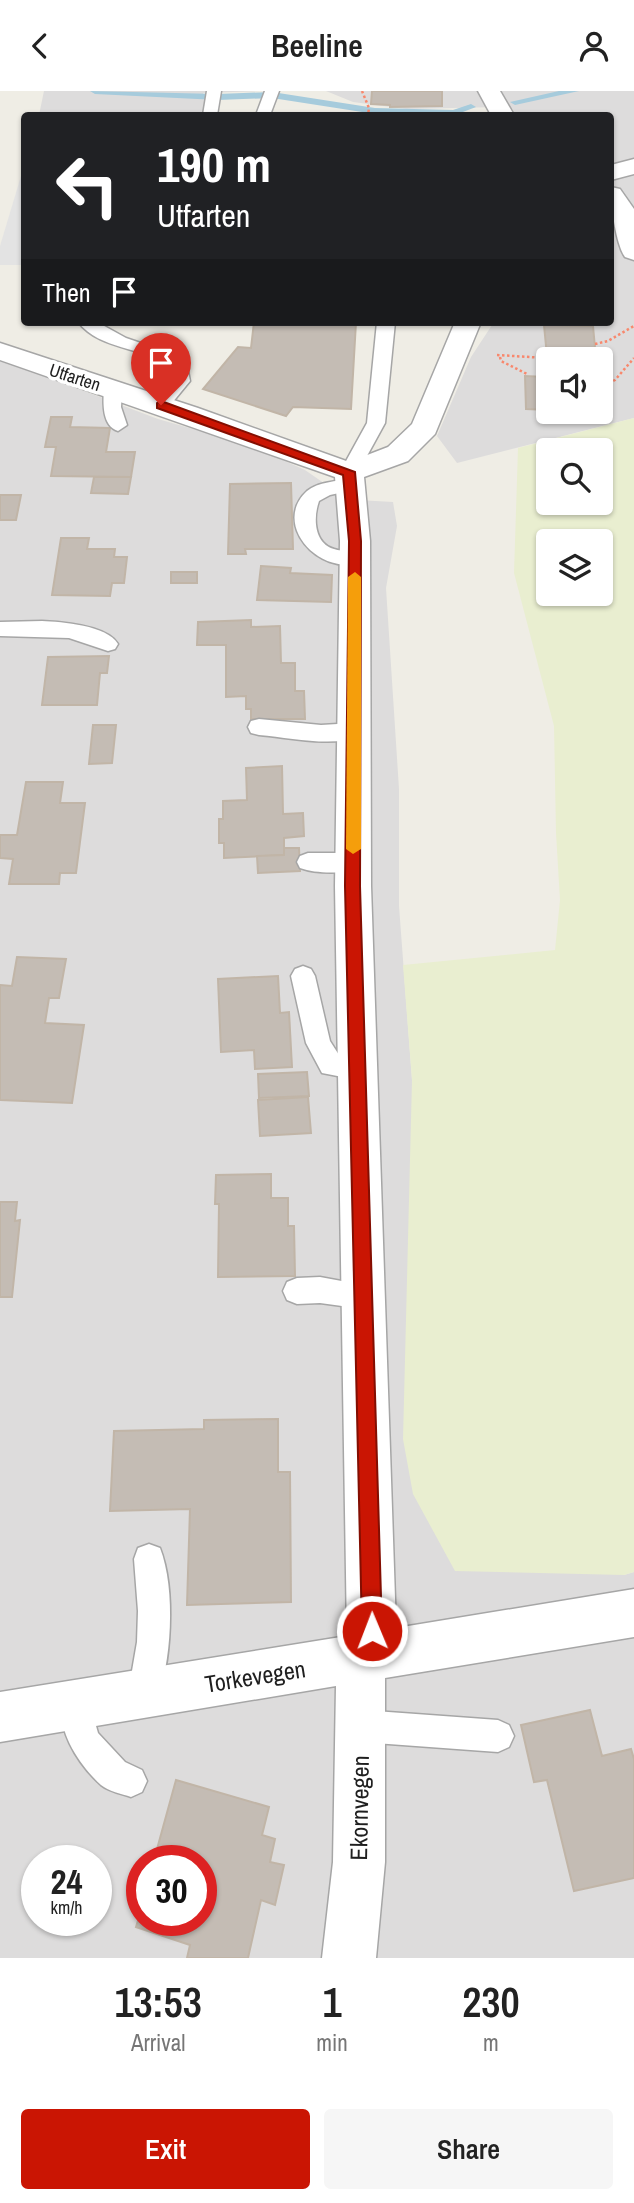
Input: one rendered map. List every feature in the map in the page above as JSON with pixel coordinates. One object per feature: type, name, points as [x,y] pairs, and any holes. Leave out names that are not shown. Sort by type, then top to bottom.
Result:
[{"type":"street","points":[[489,91],[500,112]]},
{"type":"street","points":[[614,172],[634,166]]},
{"type":"street","points":[[614,198],[628,219],[634,253]]},
{"type":"street","points":[[349,479],[398,454],[425,428],[466,326]]},
{"type":"street","name":"Utfarten","points":[[0,351],[161,405],[349,479]]},
{"type":"street","name":"Ekornvegen","points":[[349,479],[355,558],[353,862],[364,1296],[367,1657],[361,1727],[359,1862],[349,1958]]},
{"type":"street","name":"Torkevegen","points":[[0,1717],[634,1613]]},
{"type":"lane","points":[[93,326],[105,335],[158,353],[176,364],[181,370],[181,381],[161,405]]},
{"type":"lane","points":[[349,479],[376,423],[386,326]]},
{"type":"lane","points":[[113,389],[112,407],[118,425]]},
{"type":"lane","points":[[0,629],[66,629],[108,643]]},
{"type":"lane","points":[[259,727],[321,733],[354,731]]},
{"type":"lane","points":[[308,862],[353,862]]},
{"type":"lane","points":[[303,976],[317,1042],[331,1065],[358,1069]]},
{"type":"lane","points":[[297,1291],[320,1290],[364,1296]]},
{"type":"lane","points":[[144,1694],[153,1656],[156,1610],[149,1559]]},
{"type":"lane","points":[[76,1705],[84,1741],[114,1775],[131,1781]]},
{"type":"lane","points":[[361,1727],[498,1736]]},
{"type":"path","points":[[362,91],[368,112]]},
{"type":"path","points":[[595,344],[608,341],[634,326]]},
{"type":"path","points":[[457,350],[484,350],[500,357],[536,358]]},
{"type":"path","points":[[500,357],[501,361],[527,374]]},
{"type":"path","points":[[613,381],[634,358]]},
{"type":"shaded area","points":[[44,91],[260,91],[203,93],[208,112],[40,112]]},
{"type":"shaded area","points":[[326,91],[634,91],[634,418],[613,423],[613,347],[536,347],[536,424],[610,424],[555,438],[536,438],[536,443],[457,463],[437,436],[471,357],[491,326],[614,326],[614,112],[514,112],[513,109],[406,109],[353,102]]},
{"type":"shaded area","points":[[21,176],[21,265],[0,265],[0,246]]},
{"type":"shaded area","points":[[0,359],[158,419],[249,445],[305,470],[341,495],[357,500],[393,502],[397,526],[386,588],[399,789],[399,906],[412,1080],[624,1575],[634,1572],[634,1958],[0,1958]]},
{"type":"green space","points":[[634,418],[634,1572],[624,1575],[455,1571],[413,1494],[403,1439],[412,1080],[403,965],[555,950],[560,900],[554,726],[514,573],[518,448],[536,443],[536,515],[613,515],[613,438],[557,438]]},
{"type":"building","points":[[372,91],[442,91],[442,106],[390,107],[371,104]]},
{"type":"building","points":[[254,326],[356,326],[351,409],[293,407],[286,416],[203,389],[238,347],[251,348]]},
{"type":"building","points":[[544,326],[593,326],[595,347],[546,347]]},
{"type":"building","points":[[525,376],[536,377],[536,409],[526,409]]},
{"type":"building","points":[[51,417],[72,417],[70,427],[110,428],[106,452],[135,452],[131,477],[51,476],[56,447],[45,447]]},
{"type":"building","points":[[94,477],[131,477],[128,494],[91,493]]},
{"type":"building","points":[[291,483],[293,549],[245,549],[246,554],[228,554],[230,484]]},
{"type":"building","points":[[0,495],[21,495],[16,520],[0,520]]},
{"type":"building","points":[[61,538],[89,538],[87,549],[115,549],[114,557],[127,557],[124,583],[112,583],[110,596],[52,595]]},
{"type":"building","points":[[261,566],[291,568],[290,573],[332,575],[331,602],[257,600]]},
{"type":"building","points":[[171,572],[197,572],[197,583],[171,583]]},
{"type":"building","points":[[251,620],[251,627],[280,626],[281,663],[295,663],[295,691],[304,691],[305,719],[251,719],[251,709],[246,709],[246,696],[226,697],[226,645],[197,645],[198,622]]},
{"type":"building","points":[[109,656],[107,673],[100,673],[97,705],[42,705],[48,657]]},
{"type":"building","points":[[93,725],[116,725],[112,763],[89,764]]},
{"type":"building","points":[[282,766],[283,814],[303,813],[304,836],[284,838],[284,855],[224,858],[224,843],[219,843],[219,819],[223,819],[223,801],[247,800],[246,768]]},
{"type":"building","points":[[26,782],[63,782],[60,803],[85,803],[76,873],[60,873],[59,884],[9,884],[13,859],[0,858],[0,835],[17,835]]},
{"type":"building","points":[[284,848],[299,848],[300,871],[258,873],[257,856],[284,855]]},
{"type":"building","points":[[17,957],[66,959],[59,998],[49,998],[45,1023],[84,1025],[72,1103],[0,1100],[0,985],[12,986]]},
{"type":"building","points":[[278,976],[280,1013],[289,1012],[292,1067],[255,1069],[254,1050],[221,1052],[218,979]]},
{"type":"building","points":[[307,1072],[309,1096],[259,1098],[258,1074]]},
{"type":"building","points":[[308,1097],[311,1133],[260,1136],[258,1100]]},
{"type":"building","points":[[271,1174],[271,1198],[288,1198],[288,1226],[294,1226],[295,1276],[218,1277],[219,1204],[215,1204],[216,1175]]},
{"type":"building","points":[[0,1202],[17,1202],[15,1221],[20,1220],[12,1297],[0,1297]]},
{"type":"building","points":[[278,1419],[278,1472],[290,1472],[291,1602],[187,1605],[190,1509],[110,1511],[114,1431],[204,1429],[204,1420]]},
{"type":"building","points":[[590,1710],[602,1756],[631,1749],[634,1759],[634,1878],[574,1891],[547,1780],[534,1782],[521,1725]]},
{"type":"building","points":[[176,1780],[269,1807],[262,1835],[275,1839],[270,1862],[284,1865],[275,1905],[261,1900],[248,1958],[187,1958],[190,1945],[163,1936],[217,1936],[217,1845],[158,1845]]},
{"type":"waterway","points":[[95,91],[218,97],[272,95],[375,111],[414,112]]},
{"type":"waterway","points":[[515,102],[574,91]]},
{"type":"waterway","points":[[457,112],[471,107]]},
{"type":"slow traffic","points":[[353,849],[355,577]]},
{"type":"route","points":[[161,405],[349,472],[355,541],[353,886],[372,1631]]}]
